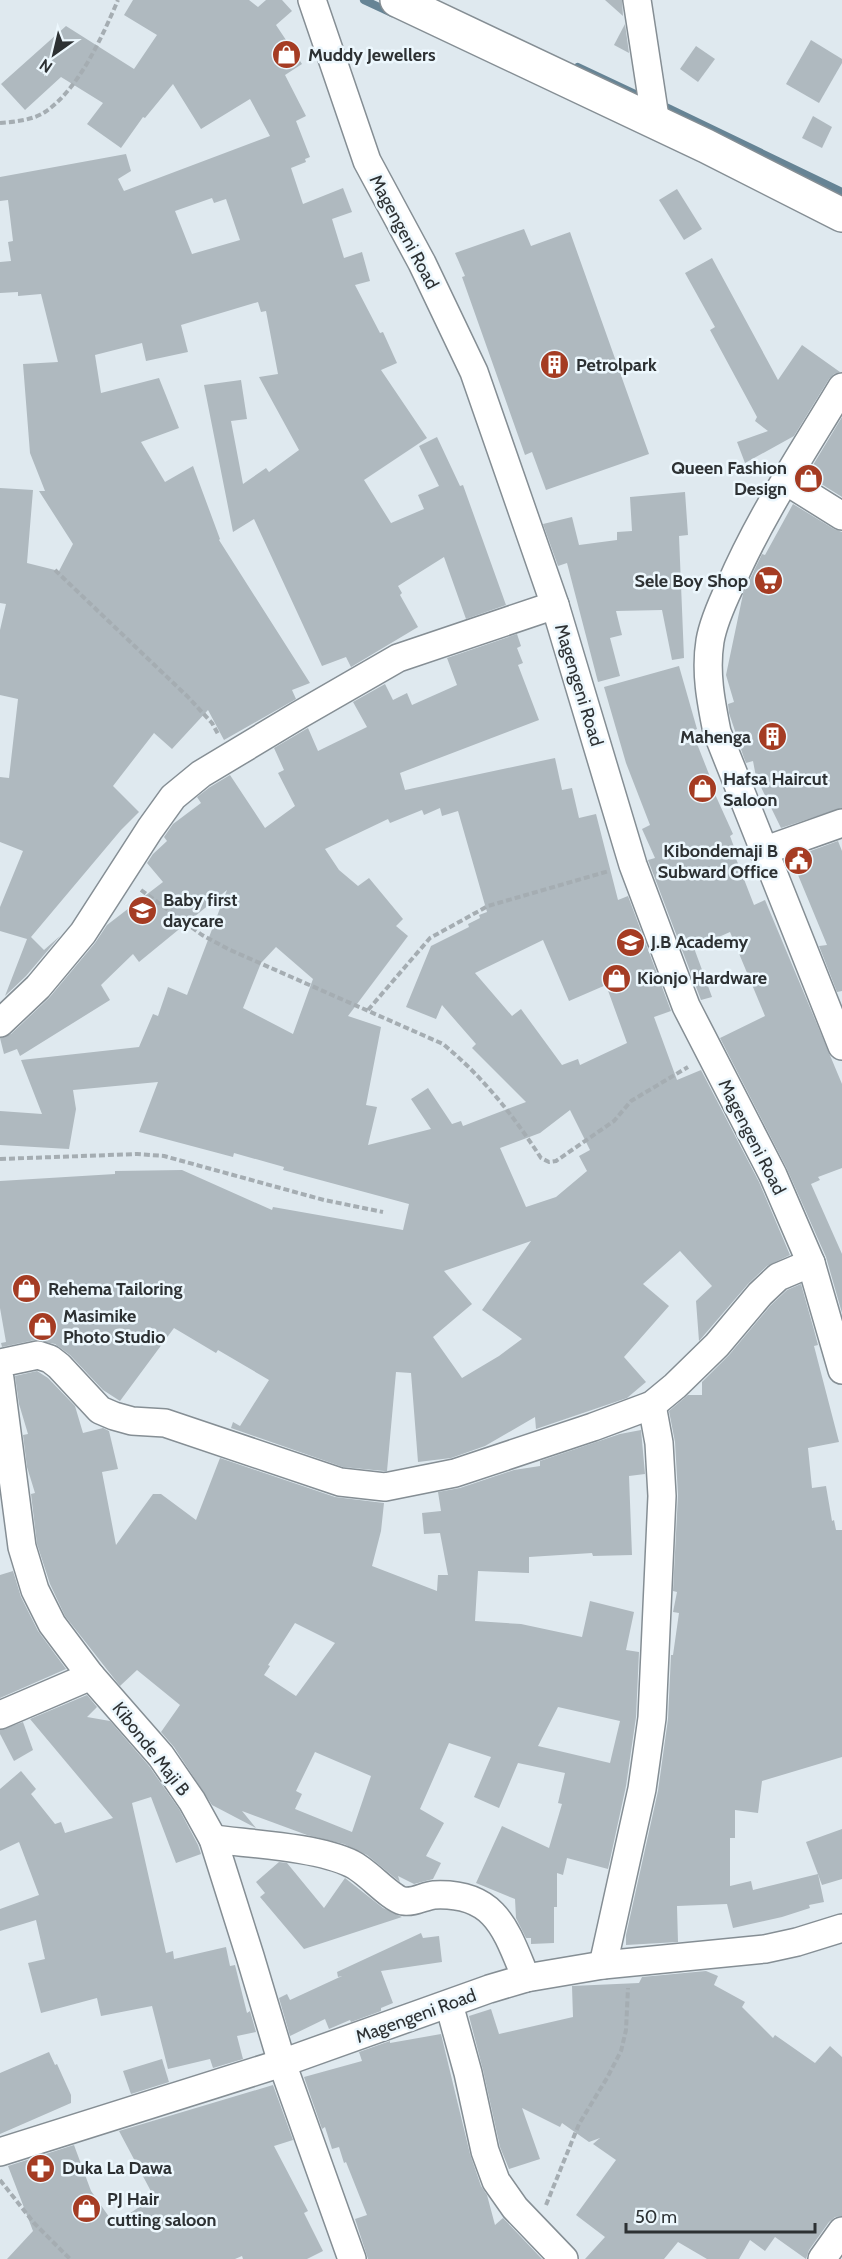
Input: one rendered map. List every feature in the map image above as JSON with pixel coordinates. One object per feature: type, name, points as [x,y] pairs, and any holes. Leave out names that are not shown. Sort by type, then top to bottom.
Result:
[{"type":"street","name":"Magengeni Road","points":[[312,0],[367,161],[422,263],[474,372],[555,605],[633,865],[686,1006],[773,1175],[811,1263],[842,1370]]},
{"type":"street","points":[[397,0],[706,146],[842,215]]},
{"type":"street","points":[[637,0],[656,124]]},
{"type":"street","points":[[842,387],[746,550],[721,606],[710,640],[708,670],[711,704],[717,732],[842,1046]]},
{"type":"street","points":[[786,481],[842,516]]},
{"type":"street","points":[[0,1023],[38,987],[83,933],[173,797],[201,774],[398,658],[555,605]]},
{"type":"street","points":[[763,851],[842,823]]},
{"type":"street","points":[[0,1363],[38,1355],[50,1359],[59,1366],[100,1410],[114,1416],[132,1421],[165,1423],[340,1482],[385,1487],[455,1473],[652,1405],[717,1345],[760,1294],[778,1277],[811,1263]]},
{"type":"street","name":"Kibonde Maji B","points":[[0,1379],[22,1547],[35,1590],[52,1624],[91,1676],[161,1756],[192,1801],[213,1839],[282,2063],[352,2259]]},
{"type":"street","points":[[615,1965],[652,1718],[662,1496],[659,1443],[652,1405]]},
{"type":"street","points":[[0,1714],[91,1676]]},
{"type":"street","points":[[213,1839],[311,1852],[351,1863],[372,1876],[402,1901],[435,1895],[477,1901],[490,1910],[507,1933],[526,1978]]},
{"type":"street","name":"Magengeni Road","points":[[0,2152],[282,2063],[526,1978],[615,1965],[765,1949],[842,1928]]},
{"type":"street","points":[[449,2004],[468,2073],[485,2151],[496,2181],[535,2231],[564,2259]]},
{"type":"street","points":[[822,2259],[842,2231]]},
{"type":"path","points":[[0,123],[43,113],[67,93],[102,36],[118,0]]},
{"type":"path","points":[[55,570],[188,697],[212,723],[230,756]]},
{"type":"path","points":[[368,1010],[430,938],[440,932],[488,906],[633,865]]},
{"type":"path","points":[[121,876],[202,935],[228,949],[443,1044],[471,1066],[503,1103],[541,1158],[549,1162],[556,1161],[614,1121],[631,1101],[709,1053]]},
{"type":"path","points":[[0,1159],[137,1154],[164,1156],[324,1200],[383,1212]]},
{"type":"path","points":[[535,2231],[579,2124],[621,2051],[626,2030],[628,1998],[615,1965]]},
{"type":"path","points":[[0,2180],[34,2223],[70,2259]]},
{"type":"building","points":[[133,0],[249,0],[258,7],[266,0],[282,0],[292,11],[276,25],[302,64],[285,75],[306,116],[296,121],[310,157],[305,159],[306,162],[291,168],[303,204],[343,188],[352,212],[332,219],[344,258],[362,252],[370,281],[355,285],[380,333],[383,332],[397,363],[381,370],[427,438],[364,480],[391,523],[424,509],[418,495],[439,486],[419,446],[437,437],[460,486],[463,485],[506,605],[466,619],[444,557],[398,586],[402,593],[400,595],[418,627],[351,667],[346,657],[322,666],[254,519],[233,532],[204,385],[241,380],[247,419],[231,421],[243,484],[266,468],[269,472],[299,450],[259,377],[278,374],[266,311],[261,312],[258,302],[181,325],[188,352],[146,361],[142,343],[95,355],[101,393],[159,378],[179,428],[141,442],[165,482],[193,466],[219,540],[310,683],[292,690],[296,699],[224,740],[208,710],[172,749],[154,733],[113,786],[139,812],[121,830],[31,937],[44,950],[60,936],[26,976],[5,996],[27,939],[0,931],[0,907],[23,851],[0,842],[0,777],[9,778],[18,699],[0,695],[0,630],[6,604],[0,603],[0,488],[33,490],[27,563],[59,571],[73,544],[39,491],[45,491],[30,453],[23,364],[58,362],[41,294],[18,296],[18,292],[0,293],[0,262],[11,261],[8,242],[13,241],[8,200],[0,201],[0,177],[126,154],[131,171],[118,179],[124,191],[270,136],[250,99],[201,129],[173,84],[145,118],[143,117],[121,148],[87,124],[103,103],[61,77],[25,110],[1,84],[66,26],[134,69],[157,35],[124,15]],"holes":[[[212,198],[214,203],[226,199],[240,240],[192,254],[175,211]]]},
{"type":"building","points":[[605,0],[622,0],[623,16]]},
{"type":"building","points":[[625,24],[629,53],[614,45]]},
{"type":"building","points":[[811,40],[842,59],[842,63],[819,103],[786,84]]},
{"type":"building","points":[[696,46],[715,59],[698,82],[680,69]]},
{"type":"building","points":[[813,116],[832,127],[822,148],[802,138]]},
{"type":"building","points":[[677,189],[702,229],[684,240],[659,200]]},
{"type":"building","name":"Petrolpark","points":[[524,229],[531,246],[570,232],[649,454],[546,490],[532,452],[525,455],[462,277],[465,276],[455,253]]},
{"type":"building","points":[[712,258],[778,380],[802,345],[840,372],[829,379],[794,436],[745,463],[737,442],[768,431],[755,421],[757,417],[710,330],[715,327],[685,273]]},
{"type":"building","points":[[842,417],[842,497],[807,475]]},
{"type":"building","points":[[685,492],[688,535],[679,536],[684,658],[672,660],[662,610],[616,611],[622,635],[610,638],[620,676],[598,682],[567,563],[558,566],[543,524],[572,517],[579,545],[617,540],[617,532],[632,531],[630,497]]},
{"type":"building","points":[[793,504],[842,532],[842,808],[781,828],[756,777],[753,761],[746,763],[744,758],[729,713],[728,704],[734,702],[726,675],[743,594],[762,554],[765,555]]},
{"type":"building","points":[[517,634],[521,646],[517,648],[523,663],[518,665],[539,720],[400,773],[405,790],[555,758],[562,790],[572,788],[579,818],[596,814],[618,900],[628,896],[671,1011],[654,1017],[677,1080],[701,1070],[759,1182],[790,1255],[767,1266],[748,1284],[699,1341],[696,1301],[712,1286],[680,1251],[643,1284],[669,1306],[624,1357],[646,1382],[627,1398],[536,1429],[535,1417],[485,1446],[451,1458],[418,1462],[411,1373],[396,1372],[387,1471],[343,1467],[231,1428],[233,1422],[240,1426],[269,1380],[218,1350],[216,1353],[174,1328],[120,1401],[103,1390],[70,1355],[55,1344],[35,1340],[2,1347],[1,1343],[6,1342],[0,1308],[0,1181],[115,1174],[115,1171],[182,1170],[272,1210],[273,1207],[403,1230],[409,1204],[283,1170],[284,1167],[234,1153],[233,1157],[139,1132],[158,1082],[73,1090],[76,1109],[69,1149],[0,1145],[0,1111],[42,1114],[21,1060],[139,1047],[153,1014],[158,1016],[168,987],[187,995],[227,890],[139,962],[133,954],[101,985],[110,1000],[20,1056],[17,1049],[4,1054],[0,1038],[11,1034],[49,998],[95,943],[107,925],[163,882],[147,863],[167,841],[164,837],[173,824],[201,803],[197,797],[230,775],[265,828],[295,806],[278,773],[284,770],[274,748],[308,728],[318,751],[367,727],[353,702],[385,684],[393,700],[407,693],[412,705],[457,685],[447,658]],"holes":[[[440,808],[442,816],[458,811],[487,912],[468,924],[469,927],[431,946],[406,1007],[436,1019],[442,1005],[476,1044],[472,1048],[526,1102],[463,1126],[461,1121],[452,1124],[428,1088],[411,1099],[431,1129],[368,1145],[377,1107],[366,1105],[381,1027],[348,1016],[408,936],[396,926],[403,919],[369,878],[358,886],[339,870],[325,849],[388,819],[390,823],[422,810],[424,815]],[[543,940],[569,1001],[606,985],[627,1043],[580,1065],[578,1059],[562,1065],[521,1009],[512,1016],[475,973]],[[276,947],[313,979],[293,1034],[243,1008],[261,963]],[[570,1110],[590,1150],[579,1156],[587,1171],[556,1197],[526,1207],[500,1148],[540,1133]],[[531,1241],[482,1310],[522,1339],[462,1378],[433,1337],[472,1304],[444,1271]]]},
{"type":"building","points":[[679,666],[697,729],[692,731],[716,792],[714,792],[733,834],[730,836],[737,855],[735,856],[754,905],[765,900],[842,1084],[842,1168],[818,1177],[820,1180],[811,1184],[842,1254],[842,1313],[826,1257],[787,1169],[720,1038],[765,1016],[730,932],[694,948],[712,997],[701,1000],[648,860],[655,858],[642,829],[650,825],[626,763],[604,687]]},
{"type":"building","points":[[838,841],[842,851],[842,991],[837,992],[819,946],[827,945],[791,858]]},
{"type":"building","points":[[801,1284],[818,1345],[814,1346],[839,1442],[808,1448],[812,1488],[826,1486],[832,1521],[834,1520],[836,1530],[842,1530],[842,1757],[762,1781],[758,1813],[735,1810],[735,1838],[730,1838],[730,1886],[751,1881],[753,1890],[818,1874],[824,1902],[809,1905],[810,1908],[782,1917],[733,1928],[727,1904],[677,1906],[678,1942],[626,1945],[626,1935],[658,1791],[668,1719],[671,1655],[673,1655],[679,1613],[673,1612],[677,1592],[673,1591],[678,1495],[675,1442],[669,1411],[688,1395],[702,1395],[702,1382],[729,1355],[771,1305],[787,1290]]},
{"type":"building","points":[[37,1371],[48,1378],[75,1406],[83,1433],[103,1428],[109,1431],[118,1469],[102,1472],[116,1545],[153,1494],[161,1494],[196,1520],[220,1458],[335,1497],[384,1503],[381,1531],[372,1566],[437,1591],[438,1575],[448,1575],[440,1533],[424,1534],[422,1513],[441,1511],[438,1492],[460,1488],[514,1470],[540,1466],[540,1461],[620,1434],[641,1430],[645,1474],[629,1476],[632,1555],[593,1556],[592,1553],[529,1557],[529,1573],[478,1571],[475,1621],[521,1624],[582,1637],[590,1601],[634,1612],[626,1650],[639,1652],[636,1717],[626,1786],[608,1869],[567,1858],[563,1875],[557,1873],[554,1943],[531,1944],[531,1938],[526,1938],[516,1918],[515,1899],[476,1883],[502,1826],[549,1848],[562,1804],[558,1803],[565,1773],[518,1763],[499,1808],[474,1797],[491,1757],[449,1743],[420,1809],[444,1823],[426,1856],[441,1863],[433,1879],[414,1884],[398,1876],[400,1882],[367,1855],[344,1844],[307,1835],[242,1811],[256,1828],[212,1805],[174,1747],[161,1732],[180,1705],[137,1670],[120,1686],[65,1616],[50,1584],[37,1544],[31,1494],[35,1493],[27,1467],[23,1435],[28,1434],[19,1404],[15,1376]],"holes":[[[295,1623],[335,1643],[296,1696],[264,1675]],[[558,1707],[620,1721],[610,1763],[538,1746]],[[315,1752],[371,1776],[352,1832],[295,1809],[302,1794],[296,1791]]]},
{"type":"building","points":[[13,1571],[21,1597],[38,1631],[66,1669],[0,1698],[0,1575]]},
{"type":"building","points":[[87,1695],[97,1707],[87,1717],[110,1721],[149,1766],[179,1809],[198,1845],[201,1854],[176,1863],[151,1797],[132,1803],[166,1953],[173,1951],[174,1959],[226,1947],[230,1966],[235,1965],[247,2013],[250,2011],[256,2032],[237,2036],[243,2059],[213,2068],[210,2059],[168,2069],[152,2006],[101,2016],[97,1998],[41,2013],[28,1963],[45,1959],[36,1920],[0,1931],[0,1909],[39,1895],[19,1842],[0,1851],[0,1789],[21,1771],[36,1789],[31,1794],[55,1824],[61,1822],[65,1833],[113,1818],[30,1719]]},
{"type":"building","points":[[23,1722],[33,1750],[14,1761],[0,1730]]},
{"type":"building","points":[[842,1829],[842,1879],[822,1885],[806,1842]]},
{"type":"building","points":[[279,1862],[287,1863],[324,1908],[345,1878],[383,1908],[402,1917],[304,1949],[260,1897],[265,1893],[256,1882]]},
{"type":"building","points":[[421,1933],[423,1938],[439,1936],[442,1962],[381,1971],[393,2003],[381,2008],[381,2011],[329,2029],[325,2019],[290,2036],[279,1998],[287,1994],[290,2000],[342,1976],[338,1977],[337,1972]]},
{"type":"building","points":[[706,1971],[718,1976],[714,1985],[745,2002],[742,2007],[773,2038],[775,2035],[815,2063],[830,2046],[842,2057],[842,2216],[835,2217],[829,2222],[809,2250],[806,2259],[775,2237],[765,2251],[750,2240],[739,2259],[707,2259],[678,2242],[664,2259],[585,2259],[605,2237],[576,2215],[616,2160],[593,2144],[600,2138],[589,2142],[562,2123],[560,2127],[522,2108],[540,2159],[509,2169],[500,2147],[469,2016],[491,2009],[499,2034],[573,2017],[572,1986],[639,1983],[642,1977]]},
{"type":"building","points":[[441,2034],[470,2154],[481,2186],[487,2195],[495,2225],[503,2218],[542,2259],[368,2259],[355,2219],[367,2215],[339,2147],[332,2149],[325,2127],[322,2129],[304,2077],[362,2061],[359,2052],[390,2041],[390,2043]]},
{"type":"building","points":[[49,2052],[71,2095],[71,2103],[0,2134],[0,2073]]},
{"type":"building","points":[[162,2059],[169,2082],[131,2094],[123,2071]]},
{"type":"building","points":[[273,2085],[293,2140],[274,2146],[308,2211],[304,2213],[323,2251],[307,2259],[243,2259],[242,2256],[235,2259],[7,2259],[33,2231],[8,2166],[74,2145],[91,2191],[114,2224],[154,2197],[119,2131]]},
{"type":"waterway","points":[[364,0],[392,13]]},
{"type":"waterway","points":[[578,67],[646,99]]},
{"type":"waterway","points":[[662,105],[842,192]]},
{"type":"place","name":"Muddy Jewellers","points":[[287,55]]},
{"type":"place","name":"Petrolpark","points":[[555,365]]},
{"type":"place","name":"Queen Fashion Design","points":[[808,478]]},
{"type":"place","name":"Sele Boy Shop","points":[[769,581]]},
{"type":"place","name":"Mahenga","points":[[772,737]]},
{"type":"place","name":"Hafsa Haircut Saloon","points":[[702,789]]},
{"type":"place","name":"Kibondemaji B Subward Office","points":[[799,861]]},
{"type":"place","name":"Baby first daycare","points":[[142,910]]},
{"type":"place","name":"J.B Academy","points":[[630,942]]},
{"type":"place","name":"Kionjo Hardware","points":[[616,978]]},
{"type":"place","name":"Rehema Tailoring","points":[[27,1289]]},
{"type":"place","name":"Masimike Photo Studio","points":[[42,1326]]},
{"type":"place","name":"Duka La Dawa","points":[[41,2168]]},
{"type":"place","name":"PJ Hair cutting saloon","points":[[86,2209]]}]
